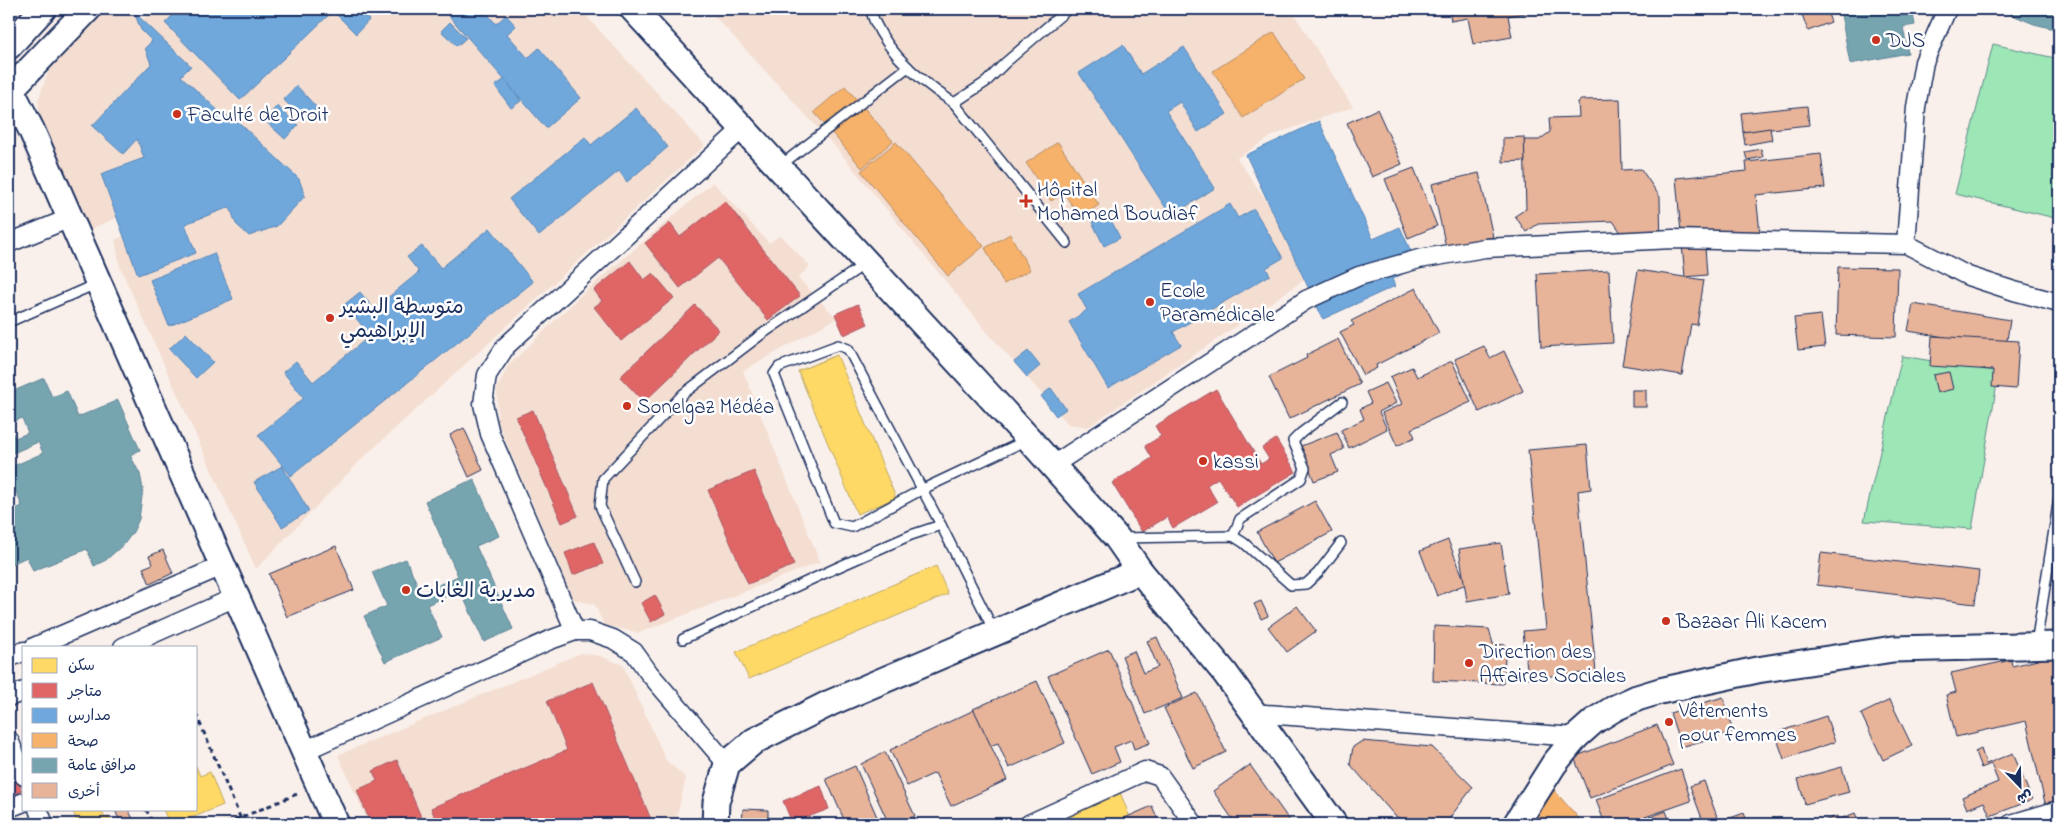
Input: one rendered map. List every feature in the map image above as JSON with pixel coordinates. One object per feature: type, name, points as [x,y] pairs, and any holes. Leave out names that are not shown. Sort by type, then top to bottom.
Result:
[{"type":"street","points":[[9,46],[43,9]]},
{"type":"street","points":[[88,9],[9,89],[31,129],[336,824]]},
{"type":"street","points":[[632,9],[1029,439],[1117,538],[1140,571],[1225,673],[1252,713],[1334,824]]},
{"type":"street","points":[[1906,244],[1916,107],[1924,62],[1947,9]]},
{"type":"street","points":[[575,631],[490,434],[483,404],[487,375],[506,346],[743,128]]},
{"type":"street","points":[[9,243],[70,218]]},
{"type":"street","points":[[1053,466],[1306,300],[1359,276],[1419,259],[1485,248],[1673,239],[1906,244],[1968,276],[2014,292],[2059,303]]},
{"type":"street","points":[[36,646],[222,566]]},
{"type":"street","points":[[714,824],[716,802],[727,764],[754,741],[830,704],[1140,571]]},
{"type":"street","points":[[125,646],[236,597]]},
{"type":"street","points":[[304,751],[550,640],[575,631],[590,631],[613,638],[634,652],[649,673],[727,764]]},
{"type":"street","points":[[1516,824],[1554,764],[1576,737],[1601,717],[1637,698],[1660,691],[1757,670],[1893,649],[2048,645]]},
{"type":"street","points":[[9,658],[22,652]]},
{"type":"street","points":[[9,697],[22,692]]},
{"type":"street","points":[[1252,713],[1576,737]]},
{"type":"street","points":[[9,740],[22,771]]},
{"type":"street","points":[[1029,824],[1144,771],[1160,776],[1194,824]]},
{"type":"street","points":[[9,808],[22,803]]},
{"type":"street","points":[[38,810],[44,824]]},
{"type":"street","points":[[2011,824],[2059,810]]},
{"type":"lane","points":[[870,9],[873,19],[884,37],[908,67],[936,91],[954,103],[1068,243]]},
{"type":"lane","points":[[954,103],[986,82],[1005,63],[1068,9]]},
{"type":"lane","points":[[779,167],[908,67]]},
{"type":"lane","points":[[635,582],[600,506],[603,479],[683,394],[762,334],[867,263]]},
{"type":"lane","points":[[9,322],[99,283]]},
{"type":"lane","points":[[996,633],[923,489],[848,349],[838,345],[779,367],[774,374],[834,523],[852,527],[923,489],[1029,439]]},
{"type":"lane","points":[[1233,536],[1240,519],[1301,479],[1305,468],[1293,442],[1300,433],[1342,402]]},
{"type":"lane","points":[[2048,645],[2059,498]]},
{"type":"lane","points":[[683,639],[836,568],[911,535],[941,525]]},
{"type":"lane","points":[[1117,538],[1233,536],[1244,543],[1291,585],[1306,584],[1318,573],[1341,543]]},
{"type":"path","points":[[198,719],[243,824]]},
{"type":"path","points":[[226,824],[319,785]]},
{"type":"path","points":[[146,810],[153,824]]},
{"type":"shaded area","name":"متوسطة البشير الإبراهيمي","points":[[103,9],[130,9],[143,19],[151,9],[373,9],[380,16],[384,9],[580,9],[705,145],[363,458],[256,569],[120,267],[115,240],[203,199],[145,206],[86,231],[41,128],[38,100],[50,67]]},
{"type":"shaded area","name":"Hôpital Mohamed Boudiaf","points":[[708,9],[1291,9],[1353,107],[1276,134],[1237,158],[1316,272],[1088,427],[1068,424],[987,332],[838,150]]},
{"type":"shaded area","name":"Sonelgaz Médéa","points":[[713,182],[769,243],[780,235],[810,266],[798,278],[837,318],[743,371],[820,562],[639,633],[604,625],[595,605],[573,599],[498,423],[497,389],[508,366],[582,294]]},
{"type":"shaded area","points":[[581,653],[600,656],[623,665],[666,760],[686,778],[675,824],[369,824],[338,755]]},
{"type":"green space","points":[[1993,44],[2059,59],[2059,200],[2055,218],[1955,194]]},
{"type":"green space","points":[[1902,356],[1999,372],[1972,529],[1864,521]]},
{"type":"building: سكن","points":[[837,355],[896,498],[857,514],[798,371]]},
{"type":"building: سكن","points":[[936,566],[948,594],[749,679],[736,652]]},
{"type":"building: سكن","points":[[198,771],[200,776],[210,772],[223,805],[177,824],[169,824],[163,810],[198,810]]},
{"type":"building: سكن","points":[[1120,792],[1131,820],[1121,824],[1046,824]]},
{"type":"building: سكن","points":[[72,810],[101,810],[105,818],[109,817],[112,824],[78,824]]},
{"type":"building: متاجر","points":[[725,201],[800,296],[768,320],[718,258],[680,288],[645,243],[670,223],[680,237]]},
{"type":"building: متاجر","points":[[630,261],[644,280],[653,273],[674,298],[621,341],[594,307],[602,301],[594,290]]},
{"type":"building: متاجر","points":[[858,304],[868,324],[844,335],[835,314]]},
{"type":"building: متاجر","points":[[695,305],[719,330],[644,402],[620,377]]},
{"type":"building: متاجر","name":"kassi","points":[[1216,389],[1261,464],[1269,459],[1262,448],[1276,439],[1296,472],[1237,507],[1218,478],[1207,485],[1217,502],[1173,528],[1167,517],[1142,532],[1112,483],[1152,458],[1145,446],[1161,436],[1155,426]]},
{"type":"building: متاجر","points":[[533,410],[578,516],[562,523],[516,417]]},
{"type":"building: متاجر","points":[[754,471],[794,565],[748,584],[708,490]]},
{"type":"building: متاجر","points":[[594,542],[603,564],[573,575],[565,553]]},
{"type":"building: متاجر","points":[[655,595],[665,614],[651,622],[641,603]]},
{"type":"building: متاجر","points":[[593,682],[653,824],[604,824],[603,821],[595,824],[434,824],[437,823],[431,808],[567,750],[547,701]]},
{"type":"building: متاجر","points":[[397,760],[424,824],[371,824],[357,790],[377,781],[373,771]]},
{"type":"building: متاجر","points":[[9,761],[22,791],[9,796]]},
{"type":"building: متاجر","points":[[821,786],[829,809],[792,823],[783,801]]},
{"type":"building: مدارس","points":[[166,9],[335,9],[240,100],[165,23],[173,15]]},
{"type":"building: مدارس","points":[[341,9],[357,9],[369,20],[356,34],[336,14]]},
{"type":"building: مدارس","points":[[443,9],[483,9],[496,24],[506,15],[516,26],[507,34],[528,58],[539,48],[581,98],[546,128]]},
{"type":"building: مدارس","points":[[134,12],[191,66],[181,76],[225,117],[231,115],[299,179],[305,196],[277,226],[249,236],[236,224],[230,207],[185,224],[196,253],[138,275],[101,174],[144,158],[137,139],[123,154],[92,126],[151,64],[145,48],[152,41],[141,30]]},
{"type":"building: مدارس","points":[[450,22],[466,38],[457,46],[441,31]]},
{"type":"building: مدارس","points":[[1123,45],[1141,74],[1184,47],[1227,114],[1198,132],[1180,102],[1166,111],[1215,188],[1171,216],[1079,73]]},
{"type":"building: مدارس","points":[[505,79],[521,101],[511,108],[495,86]]},
{"type":"building: مدارس","points":[[297,86],[317,108],[304,121],[283,99]]},
{"type":"building: مدارس","points":[[277,106],[298,125],[285,139],[264,120]]},
{"type":"building: مدارس","points":[[636,108],[668,147],[627,182],[619,171],[539,236],[509,199],[585,137],[591,145]]},
{"type":"building: مدارس","points":[[1319,121],[1373,239],[1400,227],[1418,267],[1392,279],[1395,286],[1323,319],[1246,155]]},
{"type":"building: مدارس","points":[[1230,204],[1238,218],[1254,209],[1283,258],[1266,268],[1270,275],[1173,332],[1181,345],[1108,388],[1069,322],[1087,310],[1078,294]]},
{"type":"building: مدارس","points":[[1108,214],[1120,238],[1104,246],[1092,222]]},
{"type":"building: مدارس","points":[[490,228],[533,282],[291,476],[258,435],[304,398],[283,372],[296,361],[313,382],[370,336],[345,304],[360,292],[374,309],[419,272],[407,257],[422,246],[441,268]]},
{"type":"building: مدارس","points":[[214,253],[233,299],[169,326],[150,280]]},
{"type":"building: مدارس","points":[[186,333],[213,362],[196,378],[169,349]]},
{"type":"building: مدارس","points":[[1028,351],[1040,366],[1027,377],[1014,362]]},
{"type":"building: مدارس","points":[[1051,388],[1066,409],[1056,416],[1041,396]]},
{"type":"building: مدارس","points":[[282,466],[309,511],[282,527],[254,482]]},
{"type":"building: صحة","points":[[1274,32],[1304,79],[1243,118],[1213,71]]},
{"type":"building: صحة","points":[[845,86],[893,141],[862,168],[814,112]]},
{"type":"building: صحة","points":[[896,142],[984,246],[948,276],[861,171]]},
{"type":"building: صحة","points":[[1058,142],[1099,205],[1080,218],[1064,193],[1051,201],[1026,163]]},
{"type":"building: صحة","points":[[1010,234],[1030,270],[1004,284],[985,248]]},
{"type":"building: صحة","points":[[1552,788],[1584,824],[1528,824]]},
{"type":"building: مرافق عامة","name":"DJS","points":[[1840,9],[1912,9],[1915,25],[1903,27],[1908,53],[1850,64]]},
{"type":"building: مرافق عامة","points":[[1998,9],[2059,9],[2059,30],[2034,24]]},
{"type":"building: مرافق عامة","points":[[44,378],[52,397],[67,391],[78,417],[118,400],[140,450],[130,455],[140,474],[143,489],[139,519],[133,532],[125,543],[106,560],[94,566],[87,549],[33,571],[27,557],[9,565],[9,512],[22,506],[9,475],[9,468],[43,453],[38,442],[9,455],[9,424],[9,393]],"holes":[[[22,418],[28,433],[15,438],[9,424]]]},
{"type":"building: مرافق عامة","points":[[474,479],[499,536],[476,546],[513,629],[484,642],[460,590],[427,605],[442,637],[385,662],[364,616],[387,606],[372,572],[406,559],[421,593],[458,576],[425,501]]},
{"type":"building: أخرى","points":[[1449,9],[1546,9],[1508,16],[1512,37],[1473,44],[1468,18],[1451,21]]},
{"type":"building: أخرى","points":[[1800,9],[1826,9],[1831,22],[1808,31]]},
{"type":"building: أخرى","points":[[1620,99],[1622,170],[1641,169],[1660,197],[1661,249],[1633,250],[1613,221],[1538,224],[1526,232],[1515,216],[1526,209],[1524,140],[1539,140],[1550,132],[1549,118],[1579,117],[1578,102],[1581,100]]},
{"type":"building: أخرى","points":[[1807,106],[1809,125],[1743,132],[1741,113]]},
{"type":"building: أخرى","points":[[1377,109],[1402,164],[1372,177],[1347,123]]},
{"type":"building: أخرى","points":[[1770,128],[1772,140],[1745,145],[1743,132]]},
{"type":"building: أخرى","points":[[1524,137],[1525,161],[1503,162],[1503,138]]},
{"type":"building: أخرى","points":[[1761,149],[1763,157],[1747,160],[1745,152]]},
{"type":"building: أخرى","points":[[1821,154],[1825,188],[1756,195],[1761,242],[1705,247],[1707,275],[1685,277],[1676,178],[1747,171],[1746,162]]},
{"type":"building: أخرى","points":[[1414,168],[1437,226],[1408,238],[1385,179]]},
{"type":"building: أخرى","points":[[1479,173],[1493,237],[1446,247],[1432,184]]},
{"type":"building: أخرى","points":[[1838,267],[1898,268],[1896,337],[1836,335]]},
{"type":"building: أخرى","points":[[1609,270],[1613,343],[1541,347],[1537,274]]},
{"type":"building: أخرى","points":[[1638,270],[1704,280],[1697,325],[1691,324],[1682,375],[1622,365]]},
{"type":"building: أخرى","points":[[1416,288],[1439,333],[1376,365],[1377,368],[1363,375],[1340,332],[1354,325],[1351,321]]},
{"type":"building: أخرى","points":[[1913,304],[2010,320],[2006,347],[1908,331]]},
{"type":"building: أخرى","points":[[1821,315],[1825,347],[1798,350],[1794,318]]},
{"type":"building: أخرى","points":[[1932,336],[2019,341],[2016,389],[1992,387],[1993,370],[1930,366]]},
{"type":"building: أخرى","points":[[1338,339],[1360,384],[1289,419],[1269,377],[1307,358],[1306,355]]},
{"type":"building: أخرى","points":[[1484,346],[1490,358],[1504,351],[1523,391],[1479,412],[1455,359]]},
{"type":"building: أخرى","points":[[1452,361],[1471,402],[1411,429],[1415,437],[1397,446],[1382,413],[1402,404],[1390,377],[1412,367],[1417,377]]},
{"type":"building: أخرى","points":[[1949,372],[1953,389],[1937,393],[1933,375]]},
{"type":"building: أخرى","points":[[1386,383],[1396,403],[1379,412],[1387,429],[1349,448],[1341,430],[1364,419],[1360,409],[1371,403],[1366,392]]},
{"type":"building: أخرى","points":[[1632,390],[1646,390],[1646,407],[1632,407]]},
{"type":"building: أخرى","points":[[464,428],[483,470],[469,477],[450,435]]},
{"type":"building: أخرى","points":[[1337,432],[1344,449],[1331,455],[1338,472],[1314,481],[1301,446]]},
{"type":"building: أخرى","points":[[1587,445],[1591,489],[1578,491],[1596,672],[1528,678],[1523,631],[1546,629],[1528,450]]},
{"type":"building: أخرى","points":[[1315,501],[1332,532],[1274,563],[1257,532]]},
{"type":"building: أخرى","points":[[1448,540],[1466,584],[1437,596],[1420,551]]},
{"type":"building: أخرى","points":[[1501,543],[1509,594],[1467,601],[1459,549]]},
{"type":"building: أخرى","points":[[336,546],[354,590],[287,617],[269,574]]},
{"type":"building: أخرى","points":[[163,550],[173,573],[150,584],[143,568],[153,564],[149,556]]},
{"type":"building: أخرى","points":[[1821,553],[1979,571],[1975,604],[1817,585]]},
{"type":"building: أخرى","points":[[1261,601],[1268,616],[1261,619],[1254,604]]},
{"type":"building: أخرى","points":[[1297,606],[1316,631],[1287,652],[1268,627]]},
{"type":"building: أخرى","name":"Direction des Affaires Sociales","points":[[1434,626],[1489,629],[1493,644],[1506,645],[1503,684],[1433,681]]},
{"type":"building: أخرى","points":[[1157,637],[1183,698],[1145,714],[1122,656],[1134,651],[1143,673],[1158,667],[1147,641]]},
{"type":"building: أخرى","points":[[1109,649],[1150,743],[1134,749],[1131,740],[1114,747],[1120,762],[1092,774],[1048,676]]},
{"type":"building: أخرى","points":[[2059,655],[2059,800],[2045,803],[2026,721],[1956,737],[1946,695],[1956,692],[1951,673],[2011,660],[2012,666]]},
{"type":"building: أخرى","points":[[1037,681],[1065,743],[1009,768],[998,743],[990,746],[973,709]]},
{"type":"building: أخرى","points":[[1197,693],[1226,752],[1193,768],[1164,708]]},
{"type":"building: أخرى","points":[[1723,697],[1733,732],[1681,747],[1670,713]]},
{"type":"building: أخرى","points":[[1890,700],[1912,746],[1883,760],[1861,714]]},
{"type":"building: أخرى","points":[[974,710],[1007,780],[951,806],[935,773],[907,786],[890,750]]},
{"type":"building: أخرى","points":[[1826,716],[1835,742],[1784,759],[1775,733]]},
{"type":"building: أخرى","points":[[1657,725],[1673,765],[1590,798],[1574,757]]},
{"type":"building: أخرى","points":[[1362,741],[1432,747],[1473,787],[1445,824],[1413,824],[1395,816],[1350,764],[1353,747]]},
{"type":"building: أخرى","points":[[1981,749],[1986,764],[2013,753],[2032,800],[1990,816],[1984,802],[1967,809],[1962,797],[1998,782],[1991,764],[1981,768],[1975,752]]},
{"type":"building: أخرى","points":[[885,752],[915,816],[896,824],[889,824],[861,764]]},
{"type":"building: أخرى","points":[[1250,765],[1292,824],[1236,824],[1213,791]]},
{"type":"building: أخرى","points":[[855,766],[877,817],[862,824],[846,824],[826,779]]},
{"type":"building: أخرى","points":[[1842,767],[1849,792],[1805,804],[1798,779]]},
{"type":"building: أخرى","points":[[1681,769],[1691,801],[1625,824],[1605,824],[1596,800]]},
{"type":"building: أخرى","points":[[1704,781],[1719,822],[1744,813],[1748,824],[1704,824],[1690,786]]},
{"type":"building: أخرى","points":[[1152,806],[1160,824],[1111,824]]},
{"type":"building: أخرى","points":[[743,809],[768,810],[768,818],[789,818],[789,824],[742,824]]},
{"type":"building: أخرى","points":[[115,810],[128,810],[133,819],[121,824]]},
{"type":"building: أخرى","points":[[1666,811],[1671,824],[1632,824]]},
{"type":"building: أخرى","points":[[1855,813],[1860,824],[1816,824],[1837,816],[1838,820]]},
{"type":"building: أخرى","points":[[2059,816],[2059,824],[2032,824]]},
{"type":"place","name":"DJS","points":[[1876,40]]},
{"type":"place","name":"Faculté de Droit","points":[[177,114]]},
{"type":"place","name":"Hôpital Mohamed Boudiaf","points":[[1026,201]]},
{"type":"place","name":"Ecole Paramédicale","points":[[1150,302]]},
{"type":"place","name":"متوسطة البشير الإبراهيمي","points":[[330,318]]},
{"type":"place","name":"Sonelgaz Médéa","points":[[627,406]]},
{"type":"place","name":"kassi","points":[[1203,461]]},
{"type":"place","name":"مديرية الغابات","points":[[406,590]]},
{"type":"place","name":"Bazaar Ali Kacem","points":[[1666,621]]},
{"type":"place","name":"Direction des Affaires Sociales","points":[[1469,663]]},
{"type":"place","name":"Vêtements pour femmes","points":[[1669,722]]}]
